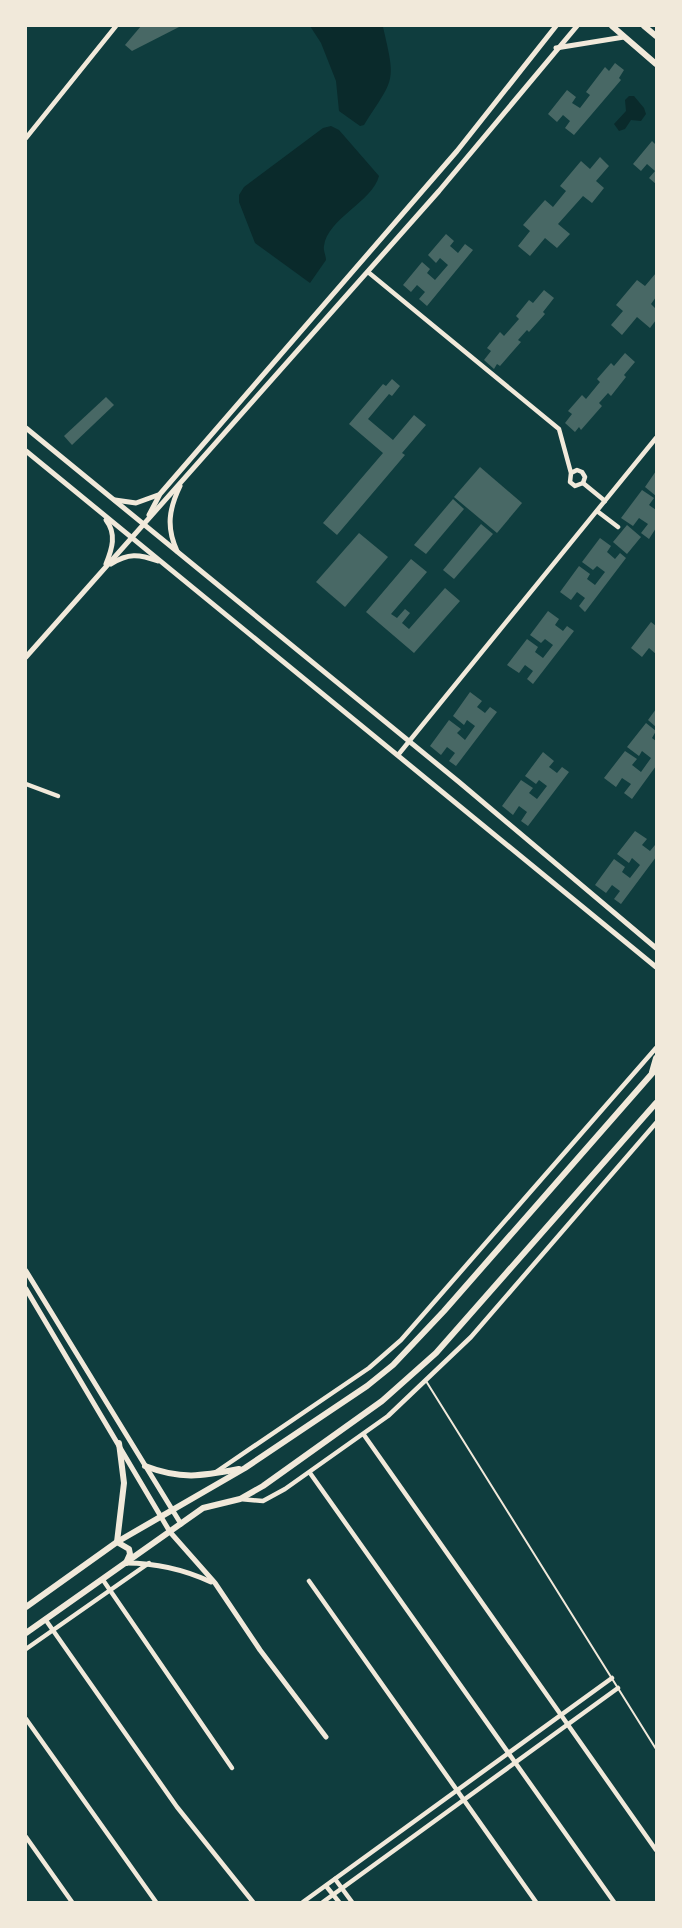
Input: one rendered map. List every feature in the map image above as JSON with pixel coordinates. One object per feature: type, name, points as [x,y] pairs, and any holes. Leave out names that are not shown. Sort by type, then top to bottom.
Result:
[{"type":"main road","points":[[612,26],[657,64]]},
{"type":"main road","points":[[644,26],[657,36]]},
{"type":"main road","points":[[26,1606],[117,1542],[245,1468],[367,1386],[393,1365],[444,1311],[655,1072],[657,1058]]},
{"type":"main road","points":[[26,1633],[203,1508],[240,1499],[373,1408],[410,1378],[436,1353],[657,1103]]},
{"type":"main road","points":[[117,1542],[124,1483],[119,1443]]},
{"type":"main road","points":[[145,1466],[168,1475],[184,1477],[245,1468]]},
{"type":"main road","points":[[117,1542],[129,1549],[130,1554],[126,1563]]},
{"type":"street","points":[[26,138],[116,26]]},
{"type":"street","points":[[144,525],[160,494],[457,151],[556,26]]},
{"type":"street","points":[[26,657],[368,272],[577,26]]},
{"type":"street","points":[[556,48],[624,37]]},
{"type":"street","points":[[368,272],[559,429],[572,484],[578,486],[584,483]]},
{"type":"street","points":[[303,330],[310,336]]},
{"type":"street","points":[[26,428],[409,741],[657,948]]},
{"type":"street","points":[[398,754],[657,438]]},
{"type":"street","points":[[26,451],[657,967]]},
{"type":"street","points":[[571,473],[577,470],[582,472],[585,477],[584,483]]},
{"type":"street","points":[[178,552],[169,525],[170,512],[183,480]]},
{"type":"street","points":[[584,483],[605,501]]},
{"type":"street","points":[[111,498],[121,502],[136,502],[160,494]]},
{"type":"street","points":[[96,509],[109,524],[112,533],[113,544],[104,569]]},
{"type":"street","points":[[597,511],[618,527]]},
{"type":"street","points":[[104,569],[129,555],[141,555],[164,564]]},
{"type":"street","points":[[26,784],[58,796]]},
{"type":"street","points":[[213,1474],[369,1368],[401,1340],[657,1048]]},
{"type":"street","points":[[240,1499],[262,1501],[310,1473],[363,1435],[426,1381],[471,1337],[657,1123]]},
{"type":"street","points":[[26,1271],[181,1524]]},
{"type":"street","points":[[26,1289],[170,1532],[215,1583],[260,1650],[326,1737]]},
{"type":"street","points":[[363,1435],[657,1850]]},
{"type":"street","points":[[310,1473],[615,1902]]},
{"type":"street","points":[[126,1563],[149,1563],[187,1571],[215,1583]]},
{"type":"street","points":[[26,1649],[149,1563]]},
{"type":"street","points":[[103,1580],[231,1768]]},
{"type":"street","points":[[309,1581],[536,1902]]},
{"type":"street","points":[[45,1619],[177,1807],[253,1902]]},
{"type":"street","points":[[303,1902],[612,1678]]},
{"type":"street","points":[[323,1902],[618,1688]]},
{"type":"street","points":[[26,1719],[156,1902]]},
{"type":"street","points":[[26,1837],[72,1902]]},
{"type":"street","points":[[335,1879],[352,1902]]},
{"type":"street","points":[[326,1886],[339,1902]]},
{"type":"lane","points":[[426,1381],[657,1749]]},
{"type":"water","points":[[310,26],[383,27],[390,59],[390,79],[382,97],[364,125],[360,126],[339,111],[336,81],[321,43]]},
{"type":"water","points":[[629,96],[634,96],[646,114],[641,121],[631,120],[625,129],[619,131],[614,124],[626,111],[625,100]]},
{"type":"water","points":[[331,126],[339,130],[379,176],[368,194],[333,227],[327,236],[324,248],[326,260],[310,283],[255,243],[239,202],[239,195],[244,187],[323,128]]},
{"type":"building","points":[[141,26],[181,26],[132,51],[125,45]]},
{"type":"building","points":[[615,63],[624,70],[619,78],[621,80],[574,135],[565,128],[570,121],[563,115],[557,122],[548,114],[567,90],[576,97],[572,103],[580,108],[590,95],[586,92],[605,67],[609,71]]},
{"type":"building","points":[[652,141],[656,145],[656,184],[649,178],[655,171],[647,164],[641,171],[633,164]]},
{"type":"building","points":[[600,157],[609,166],[596,181],[604,188],[592,203],[583,196],[558,224],[570,234],[557,248],[545,238],[530,256],[518,246],[530,231],[523,225],[545,200],[553,207],[566,191],[560,186],[581,161],[590,169]]},
{"type":"building","points":[[446,234],[454,241],[450,246],[458,253],[465,244],[473,250],[427,306],[419,299],[425,292],[417,285],[411,292],[403,285],[422,262],[430,269],[427,273],[435,280],[448,265],[440,258],[436,263],[428,255]]},
{"type":"building","points":[[656,273],[656,297],[651,304],[656,309],[656,320],[650,328],[637,317],[622,335],[611,325],[623,311],[616,305],[637,280],[645,286]]},
{"type":"building","points":[[544,290],[554,298],[543,312],[545,314],[529,332],[527,330],[518,340],[521,342],[500,366],[497,364],[494,369],[484,360],[491,351],[487,348],[500,332],[504,336],[519,319],[516,316],[529,300],[533,303]]},
{"type":"building","points":[[625,353],[635,362],[624,375],[626,377],[611,396],[608,393],[599,403],[602,406],[581,430],[579,427],[575,432],[565,423],[572,414],[568,411],[582,395],[586,399],[600,382],[597,379],[611,363],[614,366]]},
{"type":"building","points":[[392,379],[400,386],[392,396],[389,394],[368,419],[393,440],[414,415],[426,425],[402,453],[405,455],[337,535],[323,523],[383,453],[349,424],[383,384],[386,386]]},
{"type":"building","points":[[106,397],[114,405],[72,445],[64,436]]},
{"type":"building","points":[[480,467],[522,503],[497,533],[454,497]]},
{"type":"building","points":[[656,471],[656,496],[645,487]]},
{"type":"building","points":[[642,490],[654,498],[649,505],[656,510],[656,528],[649,539],[641,533],[648,524],[639,518],[633,526],[621,518]]},
{"type":"building","points":[[453,499],[464,509],[426,554],[414,545]]},
{"type":"building","points":[[481,524],[493,534],[454,579],[443,570]]},
{"type":"building","points":[[627,525],[641,537],[627,554],[613,542]]},
{"type":"building","points":[[359,533],[388,557],[345,607],[316,582]]},
{"type":"building","points":[[600,538],[611,546],[607,552],[615,559],[620,553],[626,558],[585,612],[579,606],[585,598],[577,592],[571,600],[560,592],[579,566],[590,574],[587,579],[595,585],[605,572],[597,566],[593,570],[582,562]]},
{"type":"building","points":[[411,559],[427,572],[391,614],[397,618],[405,609],[410,613],[402,623],[409,629],[445,588],[460,601],[414,653],[366,612]]},
{"type":"building","points":[[548,611],[559,619],[555,625],[563,631],[567,626],[574,631],[533,684],[527,679],[533,671],[525,665],[519,673],[507,665],[527,639],[538,647],[535,652],[543,658],[553,645],[545,639],[541,643],[530,635]]},
{"type":"building","points":[[651,622],[656,626],[656,654],[649,648],[642,657],[631,648]]},
{"type":"building","points":[[470,692],[482,701],[477,707],[485,713],[490,707],[497,712],[456,766],[449,761],[455,753],[447,747],[441,755],[430,746],[449,720],[461,729],[457,733],[465,740],[475,726],[467,720],[464,725],[453,716]]},
{"type":"building","points":[[656,709],[656,727],[648,720]]},
{"type":"building","points":[[646,723],[656,731],[652,738],[656,741],[656,766],[632,799],[624,793],[631,784],[622,778],[616,787],[604,778],[625,751],[637,759],[632,765],[641,772],[651,758],[642,751],[639,756],[627,747]]},
{"type":"building","points":[[543,752],[554,761],[549,767],[557,773],[562,767],[569,772],[528,826],[521,821],[527,812],[519,806],[513,815],[502,806],[521,780],[533,788],[529,793],[537,799],[547,786],[539,780],[536,784],[525,776]]},
{"type":"building","points":[[635,831],[647,839],[642,845],[650,851],[655,845],[656,857],[621,904],[614,899],[620,891],[612,885],[606,893],[595,885],[614,859],[625,867],[622,872],[630,878],[640,865],[632,858],[629,863],[617,854]]}]
